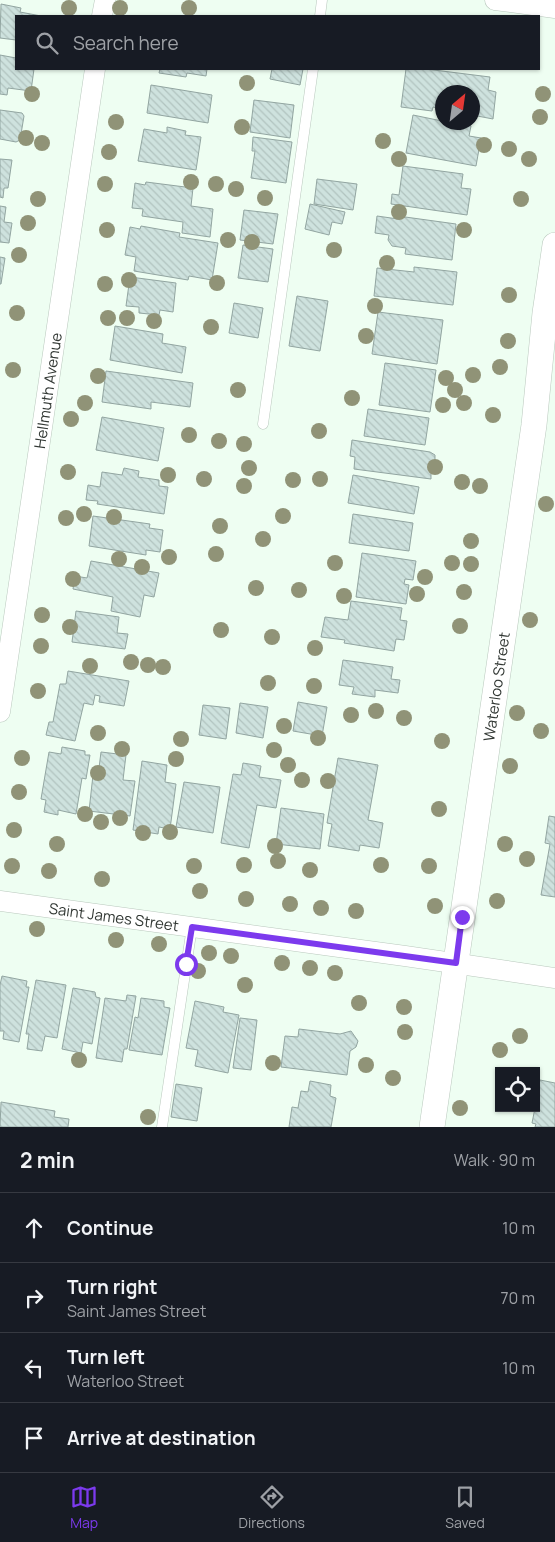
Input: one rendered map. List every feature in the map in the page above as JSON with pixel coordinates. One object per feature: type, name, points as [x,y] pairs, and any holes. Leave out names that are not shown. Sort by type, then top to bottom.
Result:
[{"type":"street","points":[[102,15],[105,0]]},
{"type":"street","points":[[495,0],[555,8]]},
{"type":"street","name":"Hellmuth Avenue","points":[[0,712],[4,652],[95,70]]},
{"type":"street","name":"Waterloo Street","points":[[432,1127],[534,426],[545,313],[555,245]]},
{"type":"street","name":"Saint James Street","points":[[0,901],[555,978]]},
{"type":"lane","points":[[320,15],[322,0]]},
{"type":"lane","points":[[263,424],[312,70]]},
{"type":"lane","points":[[162,1127],[192,927]]},
{"type":"building","points":[[1,4],[21,8],[20,12],[36,15],[15,15],[15,40],[0,38]]},
{"type":"building","points":[[0,55],[15,58],[15,70],[34,70],[31,91],[8,88],[7,95],[0,94]]},
{"type":"building","points":[[160,70],[207,70],[206,76],[187,73],[186,77],[159,73]]},
{"type":"building","points":[[272,70],[303,70],[300,85],[270,79]]},
{"type":"building","points":[[406,70],[434,70],[490,77],[488,90],[496,92],[493,119],[480,117],[480,85],[435,85],[435,107],[433,107],[432,111],[401,107]]},
{"type":"building","points":[[151,85],[212,95],[208,123],[147,113]]},
{"type":"building","points":[[254,100],[294,105],[290,138],[250,132]]},
{"type":"building","points":[[0,110],[22,113],[24,116],[20,140],[16,142],[0,139]]},
{"type":"building","points":[[413,115],[435,120],[435,130],[470,130],[469,136],[481,138],[476,166],[406,153]]},
{"type":"building","points":[[167,127],[186,131],[185,135],[201,137],[196,170],[138,161],[144,129],[167,133]]},
{"type":"building","points":[[253,137],[292,142],[286,183],[251,178],[255,151],[252,151]]},
{"type":"building","points":[[0,159],[12,160],[8,188],[4,188],[3,198],[0,197]]},
{"type":"building","points":[[403,166],[463,174],[461,188],[471,189],[467,215],[391,204],[392,194],[399,195]]},
{"type":"building","points":[[317,179],[357,184],[353,210],[314,204]]},
{"type":"building","points":[[146,182],[193,188],[191,206],[213,209],[210,237],[182,233],[183,222],[142,216],[143,209],[132,208],[135,183],[145,185]]},
{"type":"building","points":[[310,204],[345,212],[342,224],[332,222],[329,235],[305,229]]},
{"type":"building","points":[[0,206],[6,207],[4,222],[12,223],[9,243],[0,242]]},
{"type":"building","points":[[244,210],[278,214],[273,244],[240,240]]},
{"type":"building","points":[[377,216],[398,219],[398,216],[456,224],[452,260],[405,254],[406,248],[392,246],[388,240],[389,235],[375,233]]},
{"type":"building","points":[[141,226],[180,233],[179,237],[218,243],[212,280],[189,276],[188,280],[134,271],[136,257],[125,255],[130,227],[140,229]]},
{"type":"building","points":[[243,245],[273,249],[268,282],[238,278]]},
{"type":"building","points":[[0,257],[5,258],[1,284],[0,284]]},
{"type":"building","points":[[414,267],[457,272],[453,305],[374,296],[377,268],[414,272]]},
{"type":"building","points":[[130,277],[176,283],[173,312],[160,310],[159,315],[139,313],[139,307],[126,306]]},
{"type":"building","points":[[297,296],[328,301],[320,351],[289,346]]},
{"type":"building","points":[[234,303],[263,308],[258,338],[229,333]]},
{"type":"building","points":[[378,312],[443,320],[437,364],[372,354]]},
{"type":"building","points":[[115,326],[163,334],[162,343],[186,347],[182,373],[110,360]]},
{"type":"building","points":[[385,363],[436,370],[430,412],[379,405]]},
{"type":"building","points":[[106,371],[193,383],[190,407],[151,402],[151,409],[102,402]]},
{"type":"building","points":[[368,409],[429,418],[425,445],[364,436]]},
{"type":"building","points":[[102,417],[164,428],[158,461],[96,450]]},
{"type":"building","points":[[352,440],[430,452],[435,455],[435,465],[431,465],[431,479],[354,469],[355,457],[350,456]]},
{"type":"building","points":[[124,468],[139,471],[138,477],[159,480],[159,486],[168,487],[164,514],[97,504],[98,501],[86,500],[88,485],[100,487],[102,472],[122,475]]},
{"type":"building","points":[[353,475],[419,487],[414,514],[348,503]]},
{"type":"building","points":[[353,514],[413,523],[409,551],[349,543]]},
{"type":"building","points":[[93,516],[150,524],[149,528],[163,530],[160,552],[146,550],[146,555],[89,546]]},
{"type":"building","points":[[362,553],[416,561],[413,580],[405,579],[404,584],[409,585],[406,604],[356,597]]},
{"type":"building","points":[[91,561],[159,573],[154,597],[144,595],[140,617],[111,611],[113,597],[73,589],[75,576],[87,578]]},
{"type":"building","points":[[351,601],[402,608],[400,620],[407,621],[404,640],[396,639],[394,651],[344,643],[345,640],[321,637],[325,617],[348,620]]},
{"type":"building","points":[[76,611],[119,617],[117,633],[128,634],[125,649],[72,642]]},
{"type":"building","points":[[343,660],[393,667],[391,679],[400,680],[398,693],[375,690],[375,697],[352,694],[354,687],[339,685]]},
{"type":"building","points":[[68,671],[129,681],[124,706],[99,702],[100,696],[95,695],[93,705],[84,703],[75,741],[46,735],[49,722],[53,722],[60,684],[66,684]]},
{"type":"building","points":[[298,702],[327,707],[322,736],[293,731]]},
{"type":"building","points":[[240,703],[268,707],[263,738],[236,733]]},
{"type":"building","points":[[203,705],[230,708],[226,739],[199,735]]},
{"type":"building","points":[[62,747],[85,751],[85,755],[90,755],[86,779],[82,778],[76,814],[58,810],[58,815],[44,812],[46,800],[41,799],[49,752],[61,754]]},
{"type":"building","points":[[101,752],[126,755],[123,780],[135,781],[130,816],[89,811],[93,775],[98,776]]},
{"type":"building","points":[[338,758],[378,765],[368,820],[383,823],[379,848],[360,845],[359,851],[328,846],[332,824],[327,823]]},
{"type":"building","points":[[142,761],[167,765],[165,782],[176,784],[170,829],[159,827],[158,834],[133,830]]},
{"type":"building","points":[[243,763],[261,766],[259,777],[281,780],[276,808],[257,805],[249,848],[221,843],[233,774],[241,775]]},
{"type":"building","points":[[184,782],[220,787],[213,833],[176,827]]},
{"type":"building","points":[[281,808],[324,814],[320,849],[276,844]]},
{"type":"building","points":[[549,816],[555,817],[555,897],[541,895],[550,844],[545,843]]},
{"type":"building","points":[[2,976],[27,981],[26,987],[29,987],[19,1042],[3,1039],[4,1031],[0,1031],[0,985]]},
{"type":"building","points":[[36,980],[66,985],[57,1038],[45,1036],[42,1051],[27,1049],[29,1034],[26,1034]]},
{"type":"building","points":[[73,988],[95,992],[96,997],[100,998],[92,1044],[83,1042],[81,1053],[62,1049]]},
{"type":"building","points":[[127,995],[136,996],[127,1049],[124,1049],[122,1062],[96,1058],[105,998],[126,1001]]},
{"type":"building","points":[[141,998],[164,1001],[164,1007],[170,1008],[162,1055],[129,1050],[135,1017],[138,1018]]},
{"type":"building","points":[[195,1001],[224,1007],[223,1012],[239,1015],[228,1073],[195,1066],[198,1050],[186,1048]]},
{"type":"building","points":[[240,1018],[257,1020],[251,1070],[233,1068]]},
{"type":"building","points":[[299,1029],[340,1034],[351,1031],[358,1041],[356,1047],[350,1051],[347,1075],[281,1067],[285,1036],[298,1037]]},
{"type":"building","points":[[540,1080],[555,1083],[555,1127],[535,1127],[536,1124],[532,1123],[534,1112],[540,1112]]},
{"type":"building","points":[[310,1081],[331,1085],[330,1096],[336,1098],[331,1127],[289,1127],[292,1107],[298,1108],[301,1091],[308,1092]]},
{"type":"building","points":[[176,1084],[202,1088],[197,1121],[171,1117]]},
{"type":"building","points":[[1,1102],[55,1111],[54,1117],[69,1119],[68,1127],[0,1127]]},
{"type":"route","points":[[186,964],[192,927],[456,963],[462,917]]}]
